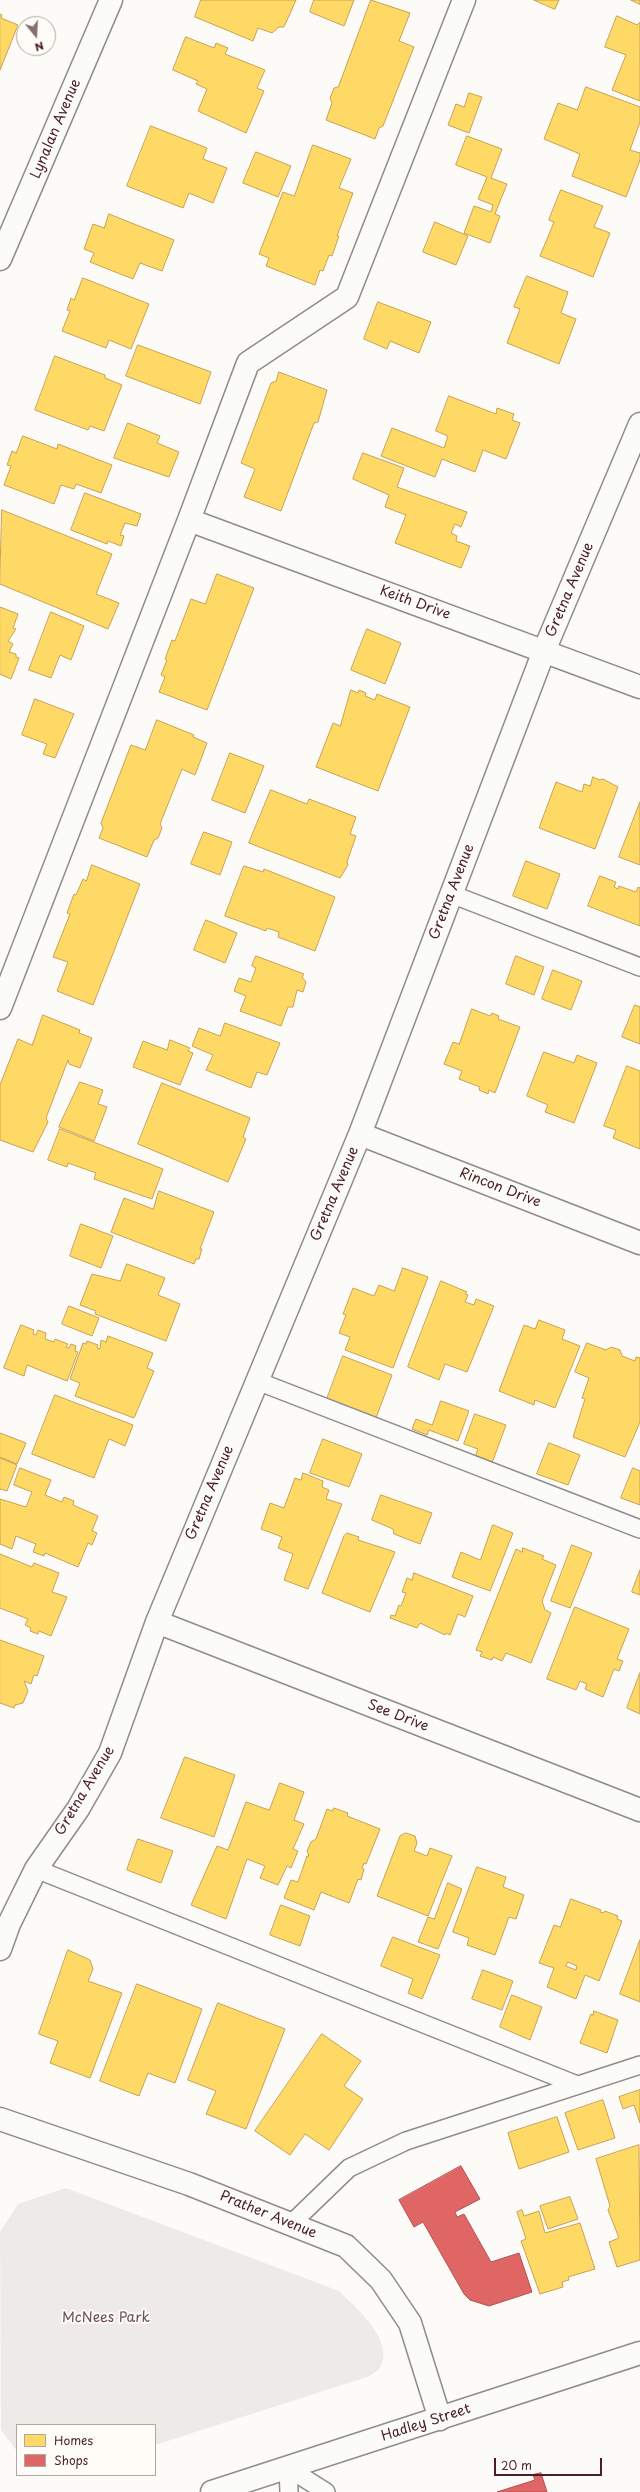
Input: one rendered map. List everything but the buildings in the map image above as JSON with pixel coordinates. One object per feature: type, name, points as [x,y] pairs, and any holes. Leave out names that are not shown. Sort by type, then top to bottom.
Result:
[{"type":"street","name":"Lynalan Avenue","points":[[0,259],[112,0]]},
{"type":"street","points":[[0,1008],[189,520],[248,363],[347,297],[464,0]]},
{"type":"street","name":"Gretna Avenue","points":[[0,1949],[9,1924],[36,1869],[78,1809],[110,1753],[157,1622],[360,1134],[544,651],[640,424]]},
{"type":"street","name":"Keith Drive","points":[[189,520],[640,687]]},
{"type":"street","name":"Rincon Drive","points":[[360,1134],[640,1243]]},
{"type":"street","name":"See Drive","points":[[157,1622],[640,1810]]},
{"type":"street","name":"Prather Avenue","points":[[0,2119],[189,2184],[292,2223],[346,2246],[381,2280],[410,2323],[440,2419]]},
{"type":"street","name":"Hadley Street","points":[[212,2492],[640,2353]]},
{"type":"lane","points":[[451,894],[640,967]]},
{"type":"lane","points":[[257,1381],[640,1529]]},
{"type":"lane","points":[[36,1869],[577,2085]]},
{"type":"lane","points":[[292,2223],[349,2168],[406,2140],[640,2065]]},
{"type":"lane","points":[[288,2468],[289,2492]]},
{"type":"lane","points":[[288,2468],[326,2492]]},
{"type":"green space","name":"McNees Park","points":[[66,2188],[339,2291],[372,2325],[378,2336],[383,2347],[383,2358],[380,2368],[367,2377],[156,2445],[156,2424],[16,2424],[16,2450],[1,2430],[0,2232],[18,2204]]}]
